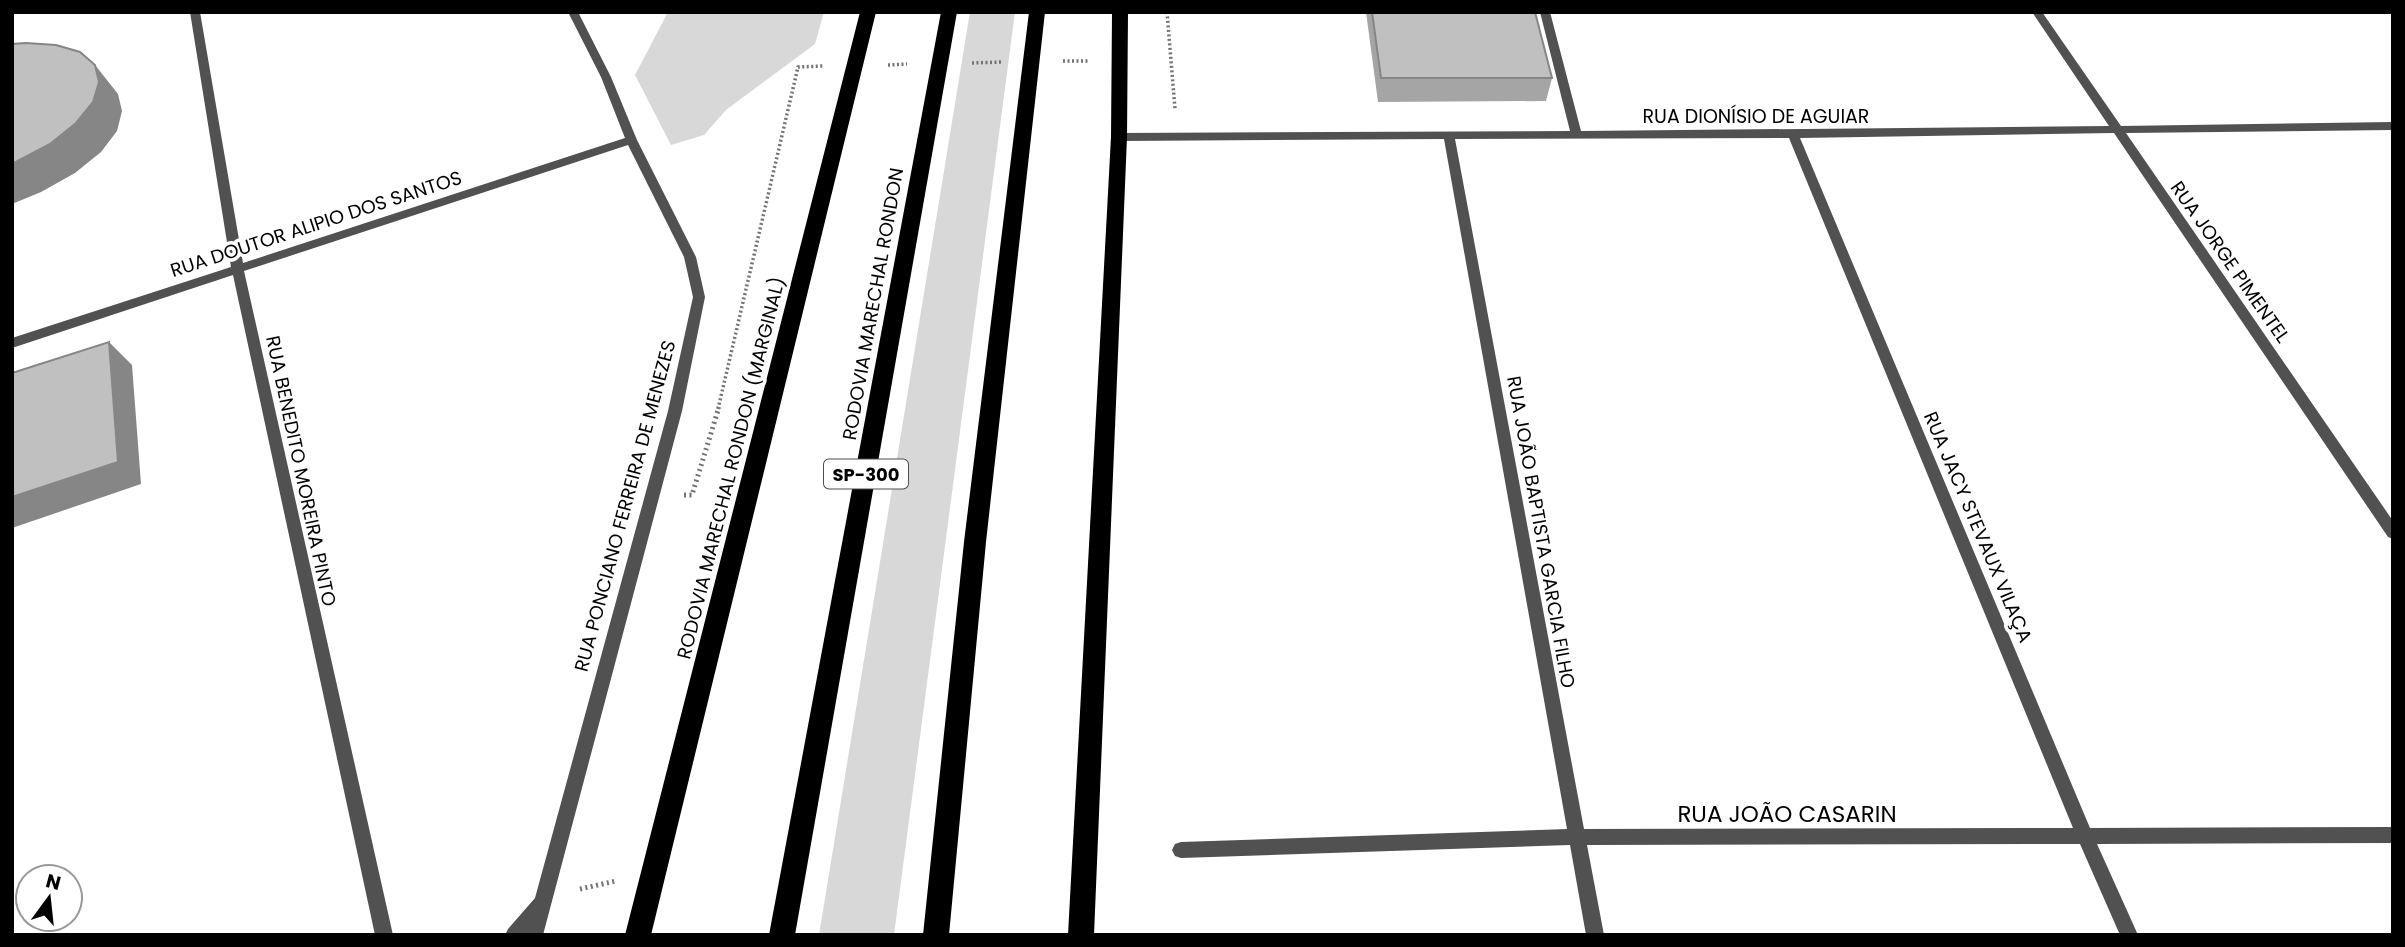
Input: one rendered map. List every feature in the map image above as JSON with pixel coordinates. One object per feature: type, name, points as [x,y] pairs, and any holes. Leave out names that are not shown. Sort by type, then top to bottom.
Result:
[{"type":"highway","name":"RODOVIA MARECHAL RONDON (MARGINAL)","points":[[638,935],[868,12]]},
{"type":"highway","name":"RODOVIA MARECHAL RONDON","points":[[782,935],[949,12]]},
{"type":"highway","points":[[936,935],[975,542],[1037,12]]},
{"type":"highway","points":[[1080,935],[1119,137],[1120,12]]},
{"type":"street","name":"RUA BENEDITO MOREIRA PINTO","points":[[195,12],[238,271],[384,935]]},
{"type":"street","name":"RUA PONCIANO FERREIRA DE MENEZES","points":[[534,935],[540,904],[675,411],[699,297],[690,257],[631,140],[606,77],[573,12]]},
{"type":"street","points":[[1545,12],[1576,134]]},
{"type":"street","name":"RUA JORGE PIMENTEL","points":[[2037,12],[2114,128],[2390,526]]},
{"type":"street","name":"RUA DIONÍSIO DE AGUIAR","points":[[1119,137],[1793,134],[2393,126]]},
{"type":"street","name":"RUA JACY STEVAUX VILAÇA","points":[[1793,134],[2085,836],[2129,935]]},
{"type":"street","name":"RUA JOÃO BAPTISTA GARCIA FILHO","points":[[1449,136],[1595,935]]},
{"type":"street","name":"RUA DOUTOR ALIPIO DOS SANTOS","points":[[12,343],[631,140]]},
{"type":"street","name":"RUA JOÃO CASARIN","points":[[1181,850],[1576,837],[2393,835]]},
{"type":"street","name":"RUA PONCIANO FERREIRA DE MENEZES","points":[[514,935],[540,904]]},
{"type":"path","points":[[1167,12],[1178,137]]},
{"type":"path","points":[[652,497],[692,495],[723,393],[798,67]]},
{"type":"path","points":[[540,904],[595,884],[652,876]]},
{"type":"shaded area","points":[[668,12],[824,12],[815,44],[726,110],[704,135],[671,145],[635,75]]},
{"type":"shaded area","points":[[970,12],[1015,12],[894,935],[819,935]]},
{"type":"building","points":[[1372,12],[1535,12],[1552,78],[1381,78]]},
{"type":"building","points":[[12,44],[56,45],[80,52],[95,65],[99,82],[93,102],[76,123],[50,144],[12,164]]},
{"type":"building","points":[[109,342],[118,462],[12,497],[12,373]]}]
